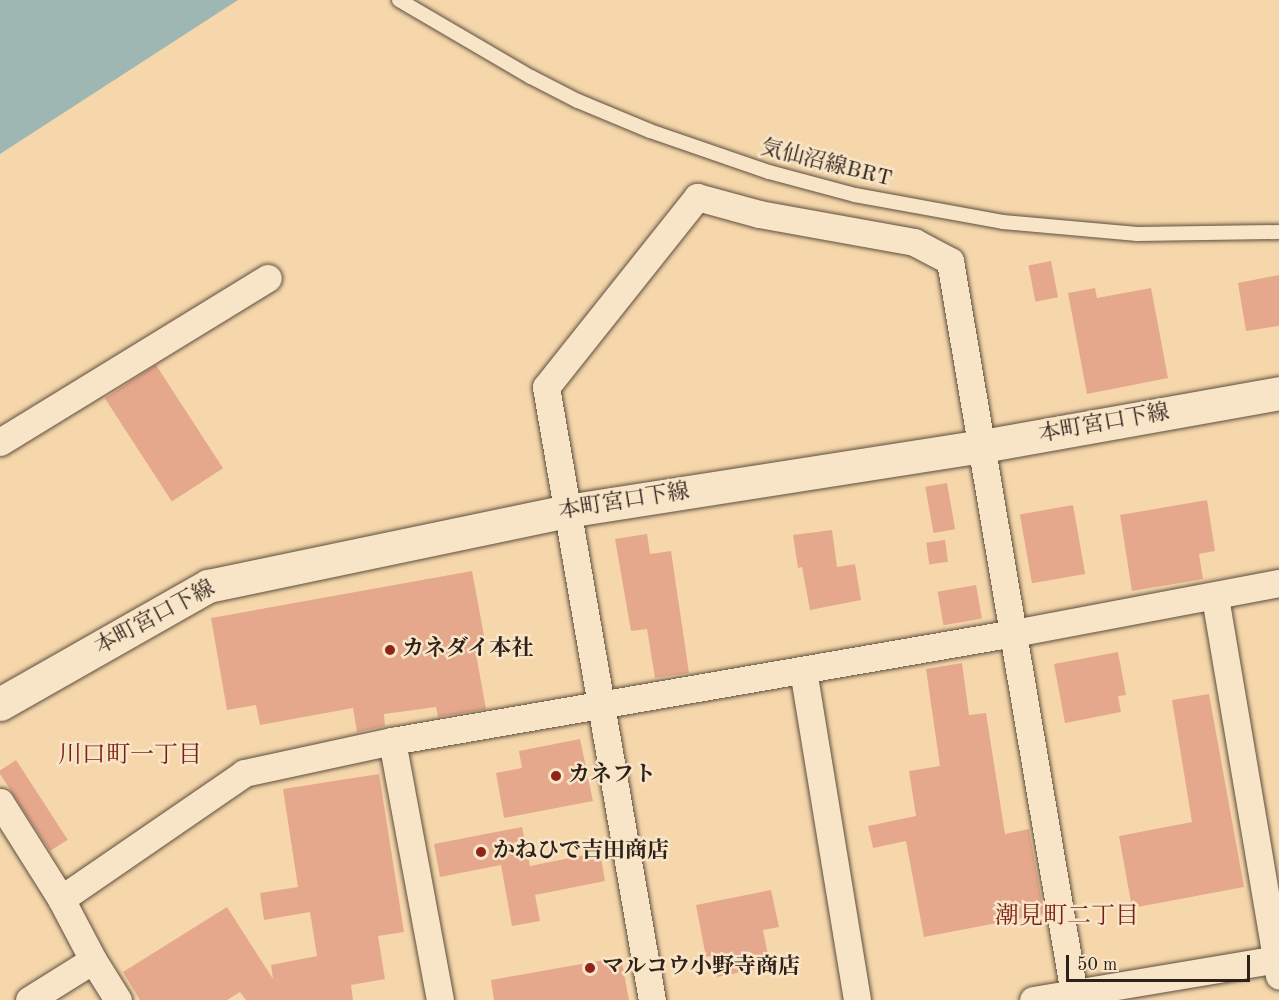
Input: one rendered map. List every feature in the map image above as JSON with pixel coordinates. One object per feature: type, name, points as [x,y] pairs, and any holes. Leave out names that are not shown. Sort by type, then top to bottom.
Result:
[{"type":"street","points":[[652,1000],[546,387],[697,197],[759,214],[915,242],[950,261],[1074,996]]},
{"type":"street","points":[[0,442],[268,278]]},
{"type":"street","name":"本町宮口下線","points":[[0,704],[208,586],[567,511],[982,446],[1279,393]]},
{"type":"street","points":[[61,899],[244,773],[392,741],[1014,633],[1215,597],[1279,583]]},
{"type":"street","points":[[1033,1000],[1074,996],[1278,965],[1215,597]]},
{"type":"street","points":[[803,670],[857,1000]]},
{"type":"street","points":[[392,741],[440,1000]]},
{"type":"street","points":[[0,802],[61,899],[93,960],[118,1000]]},
{"type":"street","points":[[30,1000],[93,960]]},
{"type":"lane","name":"気仙沼線BRT","points":[[399,0],[521,72],[578,101],[650,131],[727,158],[855,195],[1003,222],[1137,234],[1279,232]]},
{"type":"water","points":[[0,0],[238,0],[0,154]]},
{"type":"building","points":[[1051,261],[1058,297],[1035,302],[1028,265]]},
{"type":"building","points":[[1279,275],[1279,326],[1246,331],[1238,283]]},
{"type":"building","points":[[1095,288],[1097,298],[1151,288],[1168,378],[1087,394],[1068,293]]},
{"type":"building","points":[[156,365],[223,468],[172,501],[105,398]]},
{"type":"building","points":[[947,483],[955,529],[933,533],[925,487]]},
{"type":"building","points":[[1207,500],[1215,551],[1199,554],[1203,579],[1132,591],[1120,515]]},
{"type":"building","points":[[1073,505],[1085,574],[1032,583],[1020,514]]},
{"type":"building","points":[[832,530],[837,567],[855,564],[861,600],[810,610],[802,567],[798,568],[793,535]]},
{"type":"building","points":[[647,534],[650,554],[671,551],[689,673],[655,678],[647,629],[631,631],[615,539]]},
{"type":"building","points":[[945,540],[948,562],[929,564],[926,543]]},
{"type":"building","points":[[472,571],[485,641],[474,643],[486,709],[438,717],[436,707],[384,714],[385,726],[357,732],[353,708],[260,725],[256,705],[227,710],[211,618]]},
{"type":"building","points":[[976,585],[982,618],[943,625],[938,592]]},
{"type":"building","points":[[1118,652],[1126,695],[1118,696],[1121,712],[1065,723],[1054,664]]},
{"type":"building","points":[[962,663],[969,715],[986,713],[1005,834],[1029,829],[1044,914],[924,937],[906,841],[873,848],[868,826],[916,816],[909,771],[940,766],[926,669]]},
{"type":"building","points":[[1209,694],[1244,887],[1132,908],[1119,836],[1192,822],[1172,700]]},
{"type":"building","name":"カネフト","points":[[580,739],[593,801],[504,818],[496,773],[522,768],[519,751]]},
{"type":"building","points":[[16,760],[68,840],[50,851],[0,774],[0,770]]},
{"type":"building","points":[[379,774],[404,932],[378,936],[385,979],[351,985],[353,1000],[246,1000],[240,992],[227,1000],[140,1000],[123,972],[227,907],[273,979],[271,965],[317,956],[310,912],[264,920],[260,893],[298,887],[283,789]]},
{"type":"building","points":[[522,827],[530,866],[600,852],[605,881],[535,895],[540,921],[512,926],[501,865],[440,877],[434,844]]},
{"type":"building","points":[[771,890],[779,927],[763,930],[770,966],[717,977],[712,956],[706,957],[696,905]]},
{"type":"building","name":"マルコウ小野寺商店","points":[[621,957],[629,1000],[494,1000],[491,980]]},
{"type":"place","name":"カネダイ本社","points":[[390,650]]},
{"type":"place","name":"カネフト","points":[[556,776]]},
{"type":"place","name":"かねひで吉田商店","points":[[481,852]]},
{"type":"place","name":"マルコウ小野寺商店","points":[[590,968]]},
{"type":"district","name":"川口町一丁目","points":[[130,757]]},
{"type":"district","name":"潮見町二丁目","points":[[1067,918]]}]
